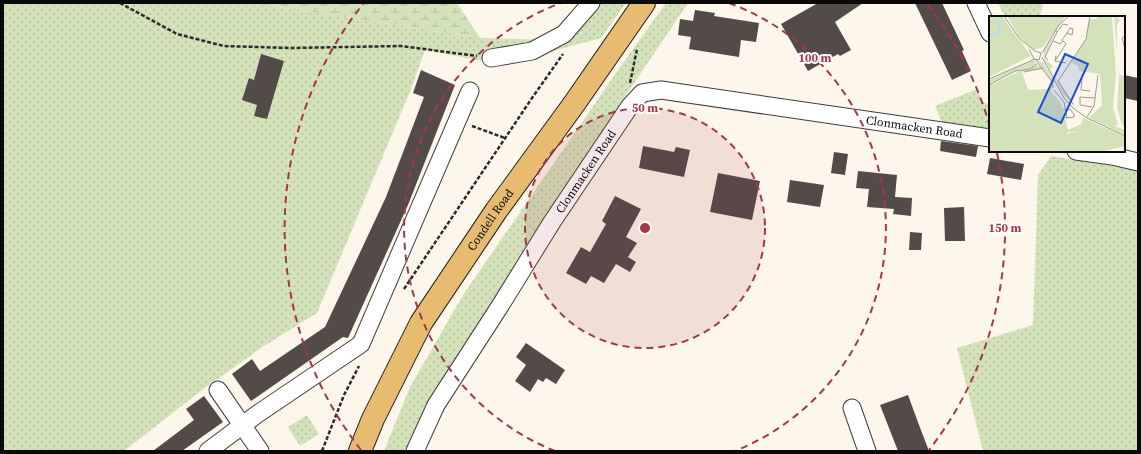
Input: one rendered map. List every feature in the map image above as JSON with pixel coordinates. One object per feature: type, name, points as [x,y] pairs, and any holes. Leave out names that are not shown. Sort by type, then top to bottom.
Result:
[{"type":"main road","name":"Condell Road","points":[[360,451],[421,323],[496,211],[574,104],[644,3]]},
{"type":"street","points":[[491,58],[532,51],[564,34],[591,3]]},
{"type":"street","points":[[976,3],[989,30]]},
{"type":"street","name":"Clonmacken Road","points":[[415,451],[436,405],[552,222],[630,106],[642,93],[661,90],[989,138]]},
{"type":"street","points":[[208,451],[243,425],[361,344],[470,91]]},
{"type":"street","points":[[1083,152],[1112,156],[1138,162]]},
{"type":"street","points":[[218,390],[260,451]]},
{"type":"street","points":[[852,408],[867,451]]},
{"type":"path","points":[[120,3],[177,34],[224,46],[290,48],[400,46],[491,58]]},
{"type":"path","points":[[637,48],[629,84],[642,93]]},
{"type":"path","points":[[401,294],[413,274],[564,53]]},
{"type":"path","points":[[457,120],[505,138]]},
{"type":"path","points":[[322,451],[344,395],[360,364]]},
{"type":"green space","points":[[3,3],[253,3],[480,38],[562,40],[601,3],[626,3],[601,38],[503,65],[425,50],[411,89],[317,313],[264,346],[202,390],[124,451],[3,451]]},
{"type":"green space","points":[[253,3],[457,3],[480,38]]},
{"type":"green space","points":[[666,3],[688,3],[622,101],[512,298],[419,451],[384,451],[410,387],[463,295]]},
{"type":"green space","points":[[998,3],[1043,3],[1040,16],[1004,16]]},
{"type":"green space","points":[[977,89],[983,102],[989,105],[989,131],[944,127],[935,106]]},
{"type":"green space","points":[[1051,156],[1138,170],[1138,451],[983,451],[957,348],[1033,325],[1038,175]]},
{"type":"green space","points":[[307,415],[319,434],[300,446],[288,427]]},
{"type":"building","points":[[818,3],[863,3],[835,22],[851,50],[840,56],[838,54],[808,71],[781,24]]},
{"type":"building","points":[[915,3],[942,3],[964,50],[962,51],[971,71],[952,80]]},
{"type":"building","points":[[695,10],[715,13],[714,16],[759,23],[756,42],[741,40],[739,57],[689,49],[691,37],[678,35],[680,19],[693,21]]},
{"type":"building","points":[[261,54],[284,61],[267,119],[254,116],[257,105],[242,100],[249,78],[254,80]]},
{"type":"building","points":[[421,70],[455,85],[408,205],[348,338],[343,337],[251,401],[232,374],[252,359],[260,371],[325,327],[386,197],[424,97],[413,93]]},
{"type":"building","points":[[1125,75],[1138,78],[1138,101],[1125,98]]},
{"type":"building","points":[[941,141],[978,146],[976,157],[940,151]]},
{"type":"building","points":[[643,146],[674,152],[676,147],[690,150],[684,177],[639,168]]},
{"type":"building","points":[[834,152],[848,154],[845,175],[831,173]]},
{"type":"building","points":[[990,158],[1024,164],[1021,180],[987,174]]},
{"type":"building","points":[[858,171],[897,175],[895,197],[912,198],[911,216],[893,214],[894,209],[867,207],[869,189],[856,188]]},
{"type":"building","points":[[718,173],[760,181],[752,220],[710,212]]},
{"type":"building","points":[[790,180],[824,185],[820,207],[787,202]]},
{"type":"building","points":[[615,196],[641,209],[626,237],[637,243],[628,257],[636,262],[630,272],[616,264],[604,283],[591,276],[586,284],[566,273],[581,247],[590,252],[606,224],[602,221]]},
{"type":"building","points":[[964,207],[965,241],[945,241],[944,208]]},
{"type":"building","points":[[910,232],[922,233],[921,250],[909,250]]},
{"type":"building","points":[[526,343],[565,370],[556,384],[546,378],[543,382],[538,379],[530,392],[515,381],[526,365],[516,357]]},
{"type":"building","points":[[908,395],[929,451],[898,451],[880,405]]},
{"type":"building","points":[[204,396],[223,422],[182,451],[153,451],[194,420],[186,409]]}]
